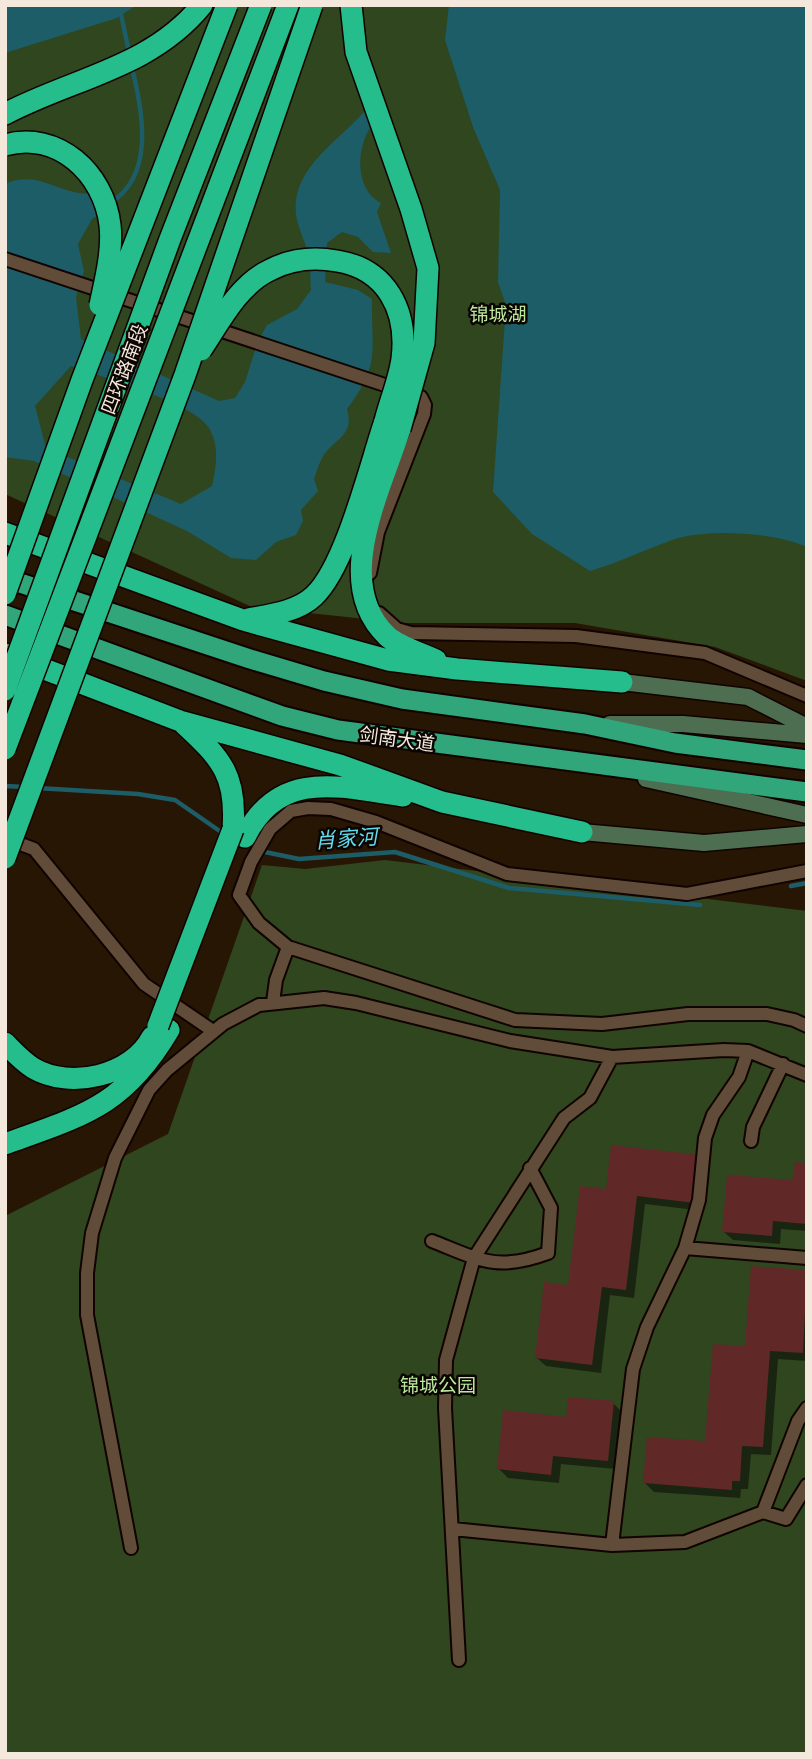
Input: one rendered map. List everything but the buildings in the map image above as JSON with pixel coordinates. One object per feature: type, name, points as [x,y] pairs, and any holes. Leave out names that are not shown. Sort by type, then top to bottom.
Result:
[{"type":"highway","points":[[5,114],[131,62],[180,30],[202,5]]},
{"type":"highway","points":[[5,594],[82,380],[227,5]]},
{"type":"highway","name":"四环路南段","points":[[5,690],[170,239],[261,5]]},
{"type":"highway","name":"四环路南段","points":[[5,749],[288,5]]},
{"type":"highway","points":[[5,858],[185,375],[312,5]]},
{"type":"highway","points":[[243,620],[281,613],[314,596],[338,561],[424,343],[428,268],[411,209],[356,52],[351,5]]},
{"type":"highway","points":[[5,145],[23,140],[53,144],[83,166],[110,225],[107,275],[82,380]]},
{"type":"highway","points":[[185,375],[235,298],[268,270],[299,259],[358,264],[380,279],[396,304],[403,335],[402,361],[392,425],[361,551],[360,582],[369,616],[389,638],[457,669]]},
{"type":"highway","points":[[5,533],[243,620],[388,660],[457,669],[622,682]]},
{"type":"highway","points":[[5,578],[324,681],[402,699],[585,724],[675,743],[807,760]]},
{"type":"highway","name":"剑南大道","points":[[5,615],[282,716],[327,728],[807,792]]},
{"type":"highway","points":[[5,654],[180,721],[340,765],[442,802]]},
{"type":"highway","points":[[180,721],[218,756],[232,783],[235,806],[246,837]]},
{"type":"highway","points":[[5,1144],[99,1106],[142,1072],[164,1028],[252,823],[273,801],[309,786],[342,787],[442,802],[582,832]]},
{"type":"highway","points":[[5,1043],[34,1069],[53,1076],[94,1076],[112,1072],[130,1061],[164,1028]]},
{"type":"main road","points":[[622,682],[748,697],[807,727]]},
{"type":"main road","points":[[585,724],[683,724],[807,735]]},
{"type":"main road","points":[[575,763],[807,815]]},
{"type":"main road","points":[[582,832],[704,843],[807,834]]},
{"type":"street","points":[[5,259],[421,397],[425,405],[379,532],[369,578],[370,595],[379,612],[397,629],[440,635],[576,636],[705,653],[807,696]]},
{"type":"street","points":[[807,870],[687,894],[507,874],[376,822],[331,809],[308,807],[291,811],[270,830],[246,837],[253,859],[239,895],[259,923],[288,947],[515,1020],[602,1024],[688,1014],[754,1013],[794,1020],[807,1026]]},
{"type":"street","points":[[5,839],[34,849],[144,984],[213,1031]]},
{"type":"street","points":[[273,1002],[276,979],[288,947]]},
{"type":"street","points":[[131,1548],[87,1315],[87,1273],[92,1233],[115,1158],[149,1090],[167,1070],[213,1031],[259,1004],[324,998],[355,1003],[510,1041],[612,1057],[748,1051],[807,1075]]},
{"type":"street","points":[[612,1545],[633,1369],[647,1327],[685,1248],[699,1200],[705,1138],[713,1115],[739,1077],[748,1051]]},
{"type":"street","points":[[459,1660],[445,1408],[446,1360],[474,1258],[564,1118],[590,1098],[612,1057]]},
{"type":"street","points":[[751,1141],[753,1127],[783,1065]]},
{"type":"street","points":[[432,1241],[493,1264],[520,1264],[548,1253],[551,1208],[530,1168]]},
{"type":"street","points":[[685,1248],[807,1258]]},
{"type":"street","points":[[763,1512],[798,1421],[807,1408]]},
{"type":"street","points":[[453,1529],[612,1545],[685,1542],[763,1512],[786,1520],[807,1485]]},
{"type":"green space","name":"锦城湖","points":[[5,5],[807,5],[807,681],[715,647],[575,623],[404,623],[252,607],[5,494]]},
{"type":"green space","name":"锦城公园","points":[[385,860],[807,911],[807,1754],[5,1754],[5,1216],[168,1134],[262,865],[305,869]]},
{"type":"water","points":[[5,5],[137,5],[117,18],[5,53]]},
{"type":"water","name":"锦城湖","points":[[449,5],[807,5],[807,547],[759,535],[703,534],[672,540],[590,571],[532,534],[493,492],[506,305],[498,282],[500,190],[473,127],[445,40]]},
{"type":"water","points":[[370,104],[372,125],[363,144],[360,167],[366,188],[372,197],[381,203],[377,212],[391,253],[373,252],[358,237],[342,232],[327,243],[325,282],[358,290],[372,299],[372,357],[365,380],[347,409],[347,429],[320,462],[314,479],[318,491],[301,510],[303,521],[296,535],[276,542],[256,560],[231,558],[187,531],[34,461],[5,457],[5,184],[29,179],[40,181],[72,191],[97,193],[113,206],[92,219],[78,244],[84,271],[76,297],[81,339],[219,401],[235,398],[245,382],[258,341],[267,325],[297,309],[311,290],[309,256],[296,215],[297,197],[302,181],[322,154]],"holes":[[[71,366],[166,400],[200,418],[209,428],[215,442],[216,464],[212,486],[181,504],[46,448],[35,406]]]},
{"type":"waterway","points":[[119,5],[129,52]]},
{"type":"waterway","points":[[110,203],[124,191],[134,177],[140,160],[142,123],[132,68]]},
{"type":"waterway","name":"肖家河","points":[[5,786],[25,787]]},
{"type":"waterway","name":"肖家河","points":[[37,788],[138,794],[175,800],[224,834]]},
{"type":"waterway","name":"肖家河","points":[[260,851],[299,859],[395,852],[509,888],[700,905]]},
{"type":"waterway","name":"肖家河","points":[[791,886],[807,883]]}]
